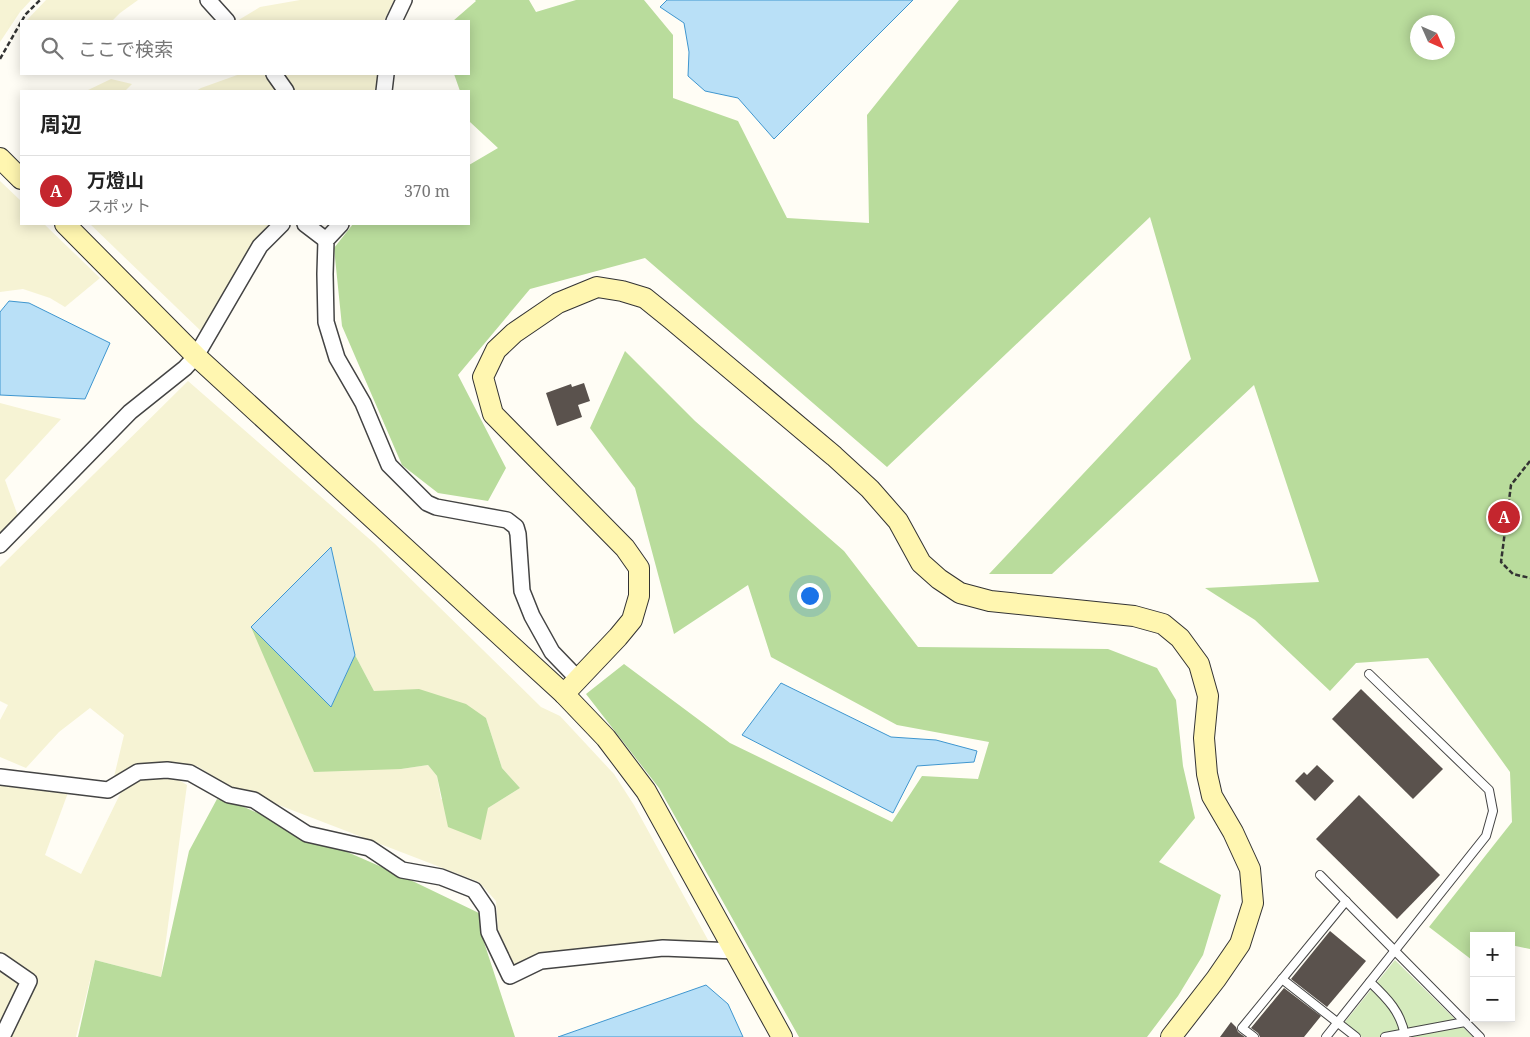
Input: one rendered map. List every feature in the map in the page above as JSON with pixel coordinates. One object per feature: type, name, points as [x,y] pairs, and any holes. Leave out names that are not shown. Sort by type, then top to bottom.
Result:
[{"type":"street","points":[[208,0],[226,20]]},
{"type":"street","points":[[394,20],[404,0]]},
{"type":"street","points":[[275,75],[285,90]]},
{"type":"street","points":[[384,90],[386,75]]},
{"type":"street","points":[[0,158],[20,179]]},
{"type":"street","points":[[66,225],[196,356],[564,694],[606,738],[646,791],[782,1037]]},
{"type":"street","points":[[0,545],[130,412],[185,368],[196,356],[260,246],[281,225]]},
{"type":"street","points":[[306,225],[326,240]]},
{"type":"street","points":[[340,225],[326,240],[326,322],[337,358],[363,403],[389,465],[427,502],[436,507],[507,520],[516,527],[522,591],[532,616],[552,652],[578,679]]},
{"type":"street","points":[[564,694],[632,620],[639,596],[639,568],[625,548],[493,414],[483,377],[496,350],[514,333],[558,303],[597,287],[645,298],[671,319],[870,488],[898,521],[921,562],[939,579],[960,592],[990,601],[1134,616],[1163,624],[1180,638],[1199,664],[1208,696],[1204,738],[1207,774],[1212,796],[1233,832],[1250,869],[1253,903],[1240,944],[1216,979],[1171,1037]]},
{"type":"street","points":[[0,777],[108,790],[138,772],[167,770],[190,773],[229,795],[254,800],[307,834],[369,848],[402,870],[441,877],[474,890],[487,909],[490,932],[510,976],[541,961],[663,948],[735,951]]},
{"type":"street","points":[[0,962],[29,982],[2,1037]]},
{"type":"lane","points":[[1326,1037],[1486,836],[1493,812],[1489,790],[1369,674]]},
{"type":"lane","points":[[1320,875],[1480,1037]]},
{"type":"lane","points":[[1254,1037],[1242,1028],[1346,901]]},
{"type":"lane","points":[[1282,979],[1356,1037]]},
{"type":"lane","points":[[1370,982],[1389,999],[1401,1018],[1405,1035]]},
{"type":"lane","points":[[1385,1037],[1405,1035],[1465,1022]]},
{"type":"path","points":[[23,20],[25,15],[40,0]]},
{"type":"path","points":[[0,58],[20,25]]},
{"type":"path","points":[[1530,461],[1511,485],[1501,562],[1513,574],[1530,578]]},
{"type":"shaded area","points":[[0,0],[31,0],[20,12],[0,42]]},
{"type":"shaded area","points":[[46,0],[138,0],[113,20],[27,20]]},
{"type":"shaded area","points":[[300,0],[394,0],[384,20],[239,20],[260,7]]},
{"type":"shaded area","points":[[237,75],[267,75],[277,90],[198,90]]},
{"type":"shaded area","points":[[281,75],[378,75],[379,90],[290,90]]},
{"type":"shaded area","points":[[111,79],[132,84],[126,90],[88,90]]},
{"type":"shaded area","points":[[0,181],[20,200],[20,225],[45,225],[100,278],[65,307],[50,298],[23,289],[0,292]]},
{"type":"shaded area","points":[[91,225],[273,225],[203,333]]},
{"type":"shaded area","points":[[188,381],[374,543],[541,707],[560,716],[614,774],[634,805],[708,940],[541,952],[513,965],[498,929],[496,901],[479,882],[227,785],[197,766],[138,763],[113,781],[124,735],[90,708],[59,732],[26,768],[0,757],[0,720],[8,705],[0,701],[0,567]],"holes":[[[331,548],[355,655],[374,691],[486,718],[502,768],[520,788],[488,808],[441,799],[437,776],[428,765],[401,769],[251,627]]]},
{"type":"shaded area","points":[[0,403],[61,419],[5,480],[18,516],[0,534]]},
{"type":"shaded area","points":[[174,777],[187,785],[161,977],[95,960],[76,1037],[9,1037],[36,982],[0,954],[0,782],[69,790],[45,855],[81,874],[122,790],[134,782],[149,778]]},
{"type":"shaded area","points":[[0,966],[22,984],[0,1029]]},
{"type":"green space","points":[[475,0],[529,0],[536,12],[576,0],[644,0],[673,35],[673,98],[738,121],[787,218],[869,223],[867,115],[959,0],[1530,0],[1530,949],[1515,946],[1515,932],[1470,932],[1470,958],[1429,927],[1512,822],[1510,772],[1428,658],[1356,663],[1330,691],[1255,620],[1205,588],[1319,582],[1254,385],[1052,574],[989,574],[1191,359],[1150,217],[887,467],[645,258],[530,289],[458,375],[506,468],[488,501],[438,493],[402,465],[342,326],[334,248],[352,225],[470,225],[470,164],[498,148],[470,122],[470,90],[460,90],[454,75],[470,75],[470,20],[454,20]]},
{"type":"green space","points":[[625,351],[695,421],[844,551],[918,647],[1108,649],[1157,668],[1176,700],[1183,766],[1195,818],[1159,862],[1221,895],[1203,955],[1178,996],[1147,1037],[799,1037],[659,788],[586,694],[624,664],[730,743],[892,822],[922,776],[978,779],[989,742],[897,725],[771,657],[748,585],[674,634],[635,488],[590,428]]},
{"type":"green space","points":[[251,627],[331,707],[355,655],[374,691],[419,689],[466,704],[486,718],[502,768],[520,788],[488,808],[481,840],[448,827],[437,776],[428,765],[401,769],[314,772]]},
{"type":"green space","points":[[217,799],[244,807],[400,875],[481,914],[482,936],[515,1037],[78,1037],[95,960],[161,977],[189,851]]},
{"type":"green space","points":[[1395,960],[1473,1037],[1362,1037],[1344,1023]]},
{"type":"water","points":[[667,0],[913,0],[774,139],[738,98],[705,91],[688,76],[689,52],[684,23],[660,7]]},
{"type":"water","points":[[9,301],[29,303],[110,343],[85,399],[0,395],[0,312]]},
{"type":"water","points":[[331,547],[355,655],[331,707],[251,627]]},
{"type":"water","points":[[781,683],[891,737],[936,740],[977,751],[974,762],[917,766],[893,813],[742,735]]},
{"type":"water","points":[[706,985],[728,1004],[743,1037],[558,1037]]},
{"type":"building","points":[[584,383],[590,401],[578,405],[582,417],[557,426],[546,393],[571,384],[572,387]]},
{"type":"building","points":[[1361,689],[1443,769],[1413,799],[1332,719]]},
{"type":"building","points":[[1317,765],[1334,781],[1315,801],[1295,781],[1304,772],[1307,775]]},
{"type":"building","points":[[1359,795],[1440,875],[1397,919],[1316,839]]},
{"type":"building","points":[[1330,931],[1366,961],[1327,1007],[1291,979]]},
{"type":"building","points":[[1284,988],[1321,1016],[1304,1037],[1260,1037],[1251,1028]]},
{"type":"building","points":[[1231,1022],[1238,1032],[1245,1037],[1220,1037]]},
{"type":"place","name":"万燈山","points":[[1504,517]]}]
